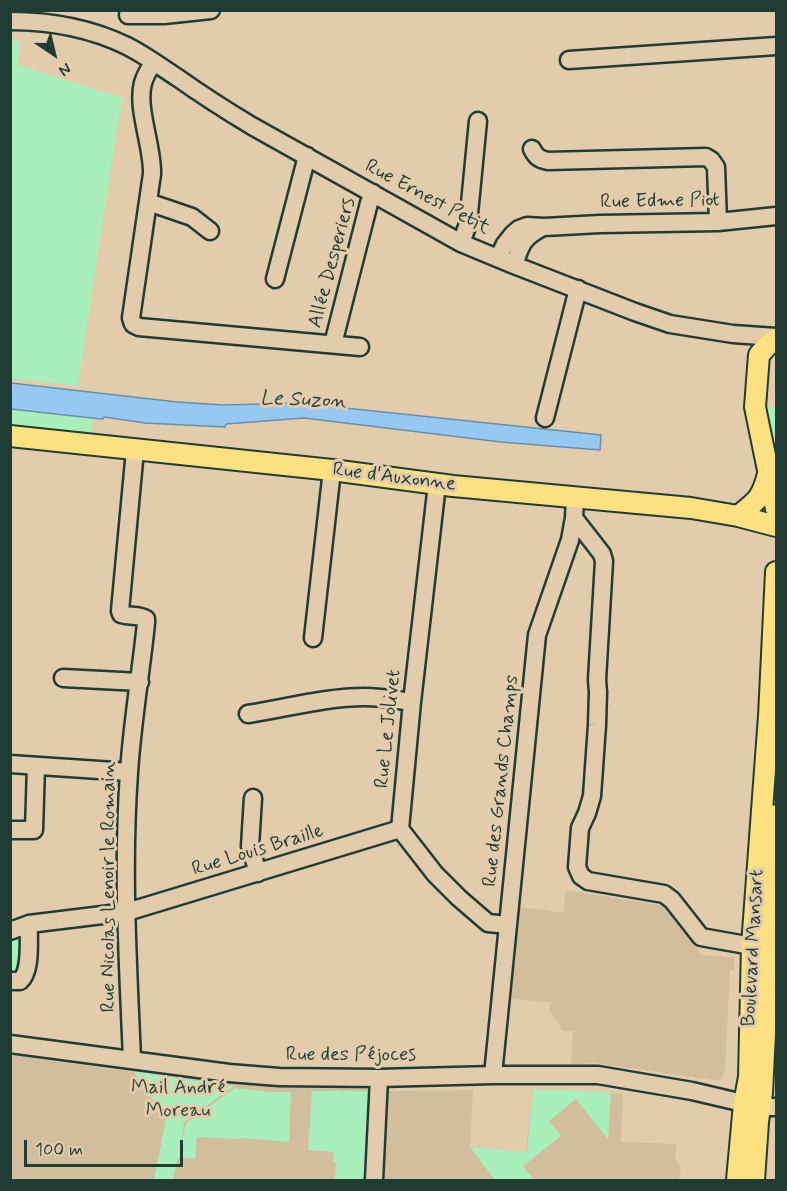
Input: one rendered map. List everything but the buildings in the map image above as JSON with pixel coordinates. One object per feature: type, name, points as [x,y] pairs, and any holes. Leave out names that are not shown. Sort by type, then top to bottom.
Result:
[{"type":"main road","points":[[777,338],[759,355],[755,398],[768,473],[777,509]]},
{"type":"main road","points":[[757,417],[766,435],[776,447]]},
{"type":"main road","name":"Rue d'Auxonne","points":[[10,436],[332,470],[437,484],[691,508],[777,526]]},
{"type":"main road","points":[[738,516],[762,495],[768,473]]},
{"type":"main road","name":"Boulevard Mansart","points":[[737,1180],[761,1099],[749,1077],[752,945],[777,572]]},
{"type":"main road","name":"Boulevard Mansart","points":[[754,1180],[761,1099],[777,815]]},
{"type":"street","points":[[126,45],[128,13],[164,15],[211,10]]},
{"type":"street","name":"Rue Ernest Petit","points":[[10,21],[72,26],[126,45],[225,110],[461,243],[514,265],[670,324],[777,338]]},
{"type":"street","points":[[569,60],[777,46]]},
{"type":"street","name":"Allée Desperiers","points":[[154,62],[143,82],[141,92],[152,166],[131,318],[133,324],[139,327],[360,347]]},
{"type":"street","points":[[461,243],[468,224],[478,121]]},
{"type":"street","points":[[532,149],[540,159],[548,161],[701,157],[711,160],[716,167],[718,222]]},
{"type":"street","points":[[275,279],[307,156]]},
{"type":"street","name":"Allée Desperiers","points":[[333,344],[373,193]]},
{"type":"street","points":[[148,202],[192,217],[210,231]]},
{"type":"street","name":"Rue Edme Piot","points":[[498,258],[505,244],[519,229],[527,226],[718,222],[777,216]]},
{"type":"street","points":[[514,265],[524,241],[531,233],[544,227]]},
{"type":"street","points":[[545,418],[578,289]]},
{"type":"street","name":"Rue Ernest Petit","points":[[733,334],[759,355]]},
{"type":"street","name":"Rue Nicolas Lenoir le Romain","points":[[132,1059],[127,912],[127,820],[129,772],[146,620],[143,617],[124,616],[120,611],[135,450]]},
{"type":"street","points":[[312,638],[332,470]]},
{"type":"street","name":"Rue Le Jolivet","points":[[400,829],[437,484]]},
{"type":"street","name":"Rue des Grands Champs","points":[[493,1075],[537,634],[570,540],[575,497]]},
{"type":"street","points":[[574,518],[604,561],[592,796],[580,828],[577,867],[581,876],[588,881],[664,894],[672,900],[701,937],[752,945]]},
{"type":"street","points":[[63,678],[140,682]]},
{"type":"street","points":[[248,714],[342,699],[375,698],[412,702]]},
{"type":"street","points":[[10,764],[129,772]]},
{"type":"street","points":[[10,830],[34,830],[36,766]]},
{"type":"street","points":[[253,798],[250,846],[258,873]]},
{"type":"street","points":[[400,829],[435,874],[459,898],[489,922],[508,925]]},
{"type":"street","name":"Rue Louis Braille","points":[[10,931],[29,924],[127,912],[400,829]]},
{"type":"street","points":[[10,981],[20,981],[24,978],[27,969],[29,924]]},
{"type":"street","name":"Rue des Péjoces","points":[[10,1044],[229,1073],[279,1077],[598,1075],[692,1091],[728,1090],[761,1099]]},
{"type":"street","points":[[374,1180],[379,1078]]},
{"type":"shaded area","points":[[566,890],[670,907],[702,955],[734,957],[734,970],[730,971],[725,1070],[720,1081],[594,1063],[571,1064],[573,1031],[563,1031],[550,1010],[550,1002],[511,999],[520,907],[563,913]]},
{"type":"shaded area","points":[[11,1055],[134,1072],[165,1118],[164,1069],[274,1083],[398,1091],[473,1090],[470,1147],[526,1152],[533,1090],[623,1094],[621,1142],[677,1144],[675,1159],[681,1167],[679,1180],[11,1180]]},
{"type":"green space","points":[[10,40],[20,41],[18,65],[123,98],[78,386],[11,378]]},
{"type":"green space","points":[[763,406],[776,407],[776,436],[767,422]]},
{"type":"green space","points":[[11,409],[93,418],[91,433],[11,424]]},
{"type":"green space","points":[[20,931],[22,971],[11,977],[10,939]]},
{"type":"green space","name":"Mail André Moreau","points":[[134,1072],[234,1086],[184,1122],[181,1143],[186,1123],[235,1088],[291,1092],[289,1142],[197,1137],[195,1159],[178,1157],[173,1180],[154,1180],[166,1119]]},
{"type":"green space","points":[[533,1090],[611,1093],[608,1139],[576,1099],[549,1121],[561,1136],[523,1166],[534,1180],[495,1180],[470,1147],[527,1152]]},
{"type":"green space","points":[[312,1091],[368,1091],[372,1096],[365,1180],[335,1180],[334,1152],[308,1150]]},
{"type":"water","name":"Le Suzon","points":[[11,383],[177,402],[223,405],[298,403],[601,435],[600,450],[501,442],[304,418],[226,424],[225,427],[145,423],[11,409]]}]
